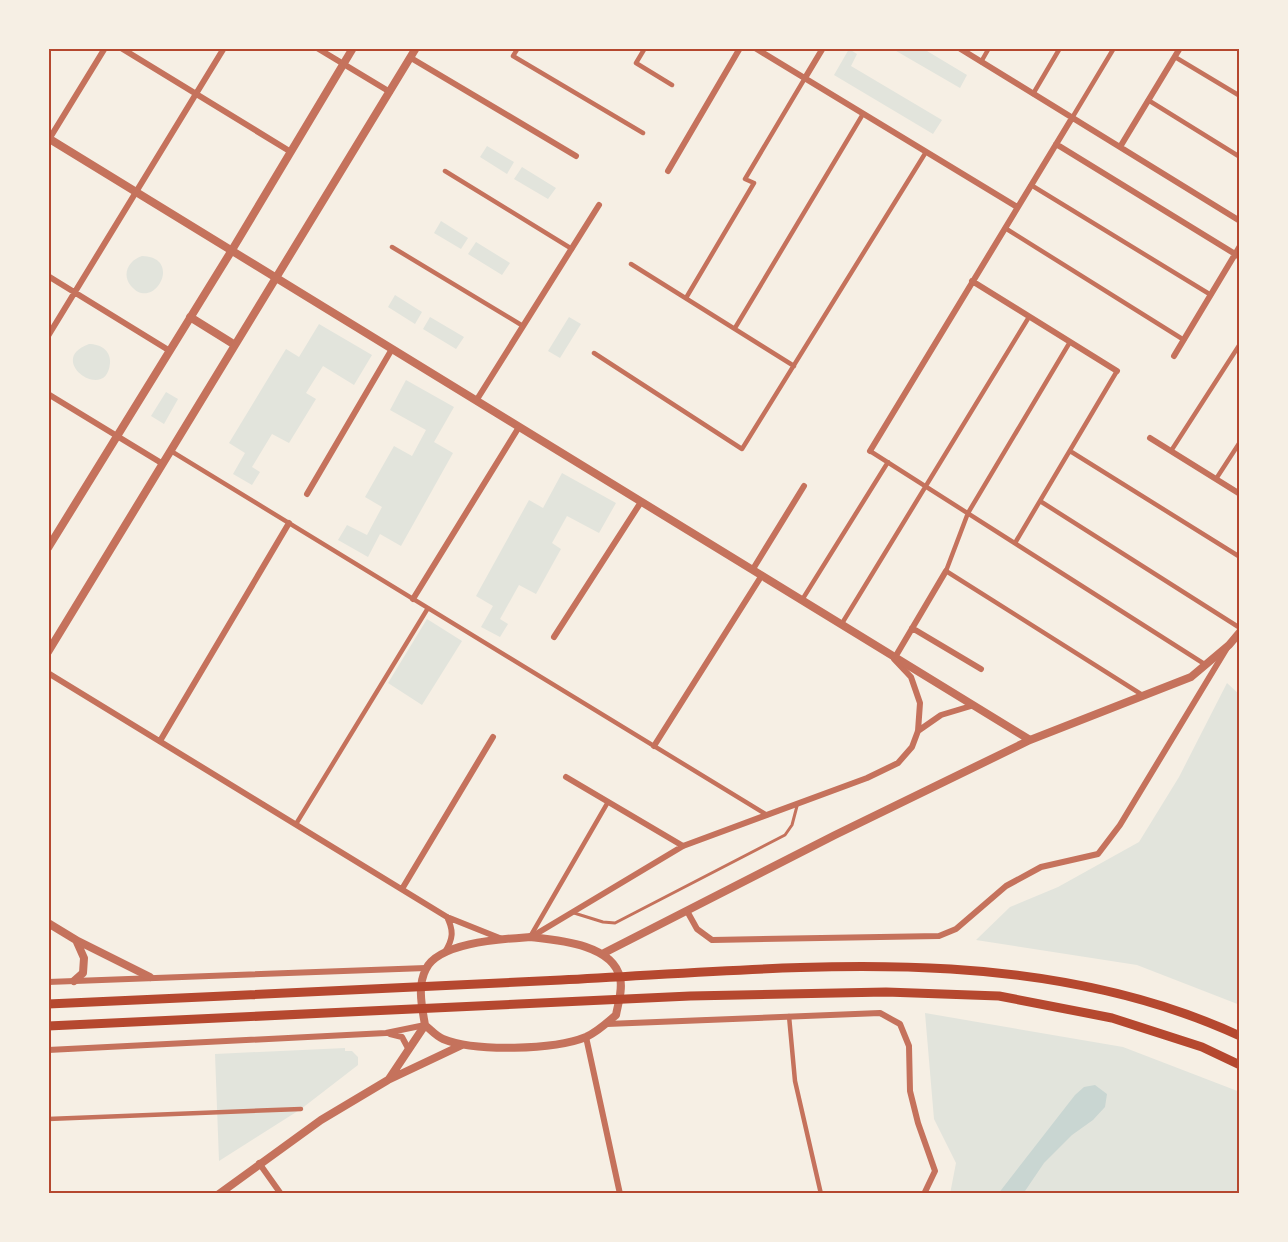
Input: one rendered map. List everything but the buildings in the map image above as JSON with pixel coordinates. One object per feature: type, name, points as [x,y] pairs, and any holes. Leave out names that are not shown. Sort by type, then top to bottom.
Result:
[{"type":"main road","points":[[48,1004],[742,970],[940,968],[997,972],[1061,981],[1119,994],[1179,1012],[1240,1036]]},
{"type":"main road","points":[[48,1026],[701,996],[886,992],[999,996],[1112,1018],[1202,1047],[1240,1065]]},
{"type":"street","points":[[105,48],[49,139],[753,569],[971,706],[1030,740]]},
{"type":"street","points":[[121,48],[291,152]]},
{"type":"street","points":[[48,336],[224,48]]},
{"type":"street","points":[[317,48],[390,92]]},
{"type":"street","points":[[48,548],[232,250],[353,48]]},
{"type":"street","points":[[48,652],[416,48]]},
{"type":"street","points":[[518,48],[513,56],[643,133]]},
{"type":"street","points":[[645,48],[636,63],[672,85]]},
{"type":"street","points":[[668,171],[740,48]]},
{"type":"street","points":[[755,48],[1017,207]]},
{"type":"street","points":[[686,298],[754,183],[745,178],[821,50],[812,48]]},
{"type":"street","points":[[959,48],[1240,221]]},
{"type":"street","points":[[981,62],[989,48]]},
{"type":"street","points":[[1033,94],[1060,48]]},
{"type":"street","points":[[1114,48],[870,451],[1214,670]]},
{"type":"street","points":[[1120,147],[1180,48]]},
{"type":"street","points":[[411,57],[576,156]]},
{"type":"street","points":[[1175,57],[1240,96]]},
{"type":"street","points":[[1148,100],[1240,157]]},
{"type":"street","points":[[735,328],[863,114]]},
{"type":"street","points":[[1056,144],[1238,256]]},
{"type":"street","points":[[594,353],[742,448],[926,152]]},
{"type":"street","points":[[446,171],[572,249]]},
{"type":"street","points":[[1031,185],[1211,295]]},
{"type":"street","points":[[476,401],[599,205]]},
{"type":"street","points":[[1005,228],[1184,340]]},
{"type":"street","points":[[1174,356],[1238,256],[1240,246]]},
{"type":"street","points":[[392,247],[523,326]]},
{"type":"street","points":[[631,264],[794,366]]},
{"type":"street","points":[[48,276],[170,351]]},
{"type":"street","points":[[972,281],[1117,371],[1015,543]]},
{"type":"street","points":[[841,625],[1029,317]]},
{"type":"street","points":[[190,318],[235,345]]},
{"type":"street","points":[[894,658],[946,572],[968,513],[1070,342]]},
{"type":"street","points":[[1172,451],[1240,344]]},
{"type":"street","points":[[307,494],[392,349]]},
{"type":"street","points":[[48,394],[163,464]]},
{"type":"street","points":[[413,599],[519,427]]},
{"type":"street","points":[[1150,438],[1240,494]]},
{"type":"street","points":[[1216,479],[1240,442]]},
{"type":"street","points":[[171,451],[767,815]]},
{"type":"street","points":[[1070,451],[1240,557]]},
{"type":"street","points":[[802,600],[888,462]]},
{"type":"street","points":[[753,569],[804,486]]},
{"type":"street","points":[[687,911],[697,930],[712,940],[939,936],[956,929],[1006,886],[1041,867],[1098,854],[1120,825],[1240,630],[1040,501]]},
{"type":"street","points":[[554,637],[640,502]]},
{"type":"street","points":[[160,741],[289,523]]},
{"type":"street","points":[[946,572],[1144,696]]},
{"type":"street","points":[[654,746],[762,575]]},
{"type":"street","points":[[296,824],[428,608]]},
{"type":"street","points":[[912,628],[981,669]]},
{"type":"street","points":[[602,954],[835,835],[1030,740],[1191,677],[1229,645]]},
{"type":"street","points":[[530,937],[684,846],[867,778],[898,764],[912,747],[918,730],[920,703],[911,677],[894,658]]},
{"type":"street","points":[[48,673],[447,917],[502,939]]},
{"type":"street","points":[[918,730],[941,715],[971,706]]},
{"type":"street","points":[[402,889],[493,737]]},
{"type":"street","points":[[566,777],[684,846]]},
{"type":"street","points":[[530,937],[608,802]]},
{"type":"street","points":[[445,953],[452,938],[452,927],[447,917]]},
{"type":"street","points":[[48,923],[76,940],[150,977]]},
{"type":"street","points":[[48,982],[426,968],[445,953],[472,943],[530,937],[569,942],[602,954],[613,963],[620,977],[616,1015],[586,1037],[551,1045],[506,1047],[462,1045],[440,1038],[425,1025],[421,987],[426,968]]},
{"type":"street","points":[[74,981],[83,973],[84,958],[76,940]]},
{"type":"street","points":[[606,1024],[880,1013],[900,1024],[909,1046],[910,1091],[918,1123],[935,1171],[924,1194]]},
{"type":"street","points":[[789,1016],[795,1081],[821,1194]]},
{"type":"street","points":[[48,1050],[386,1034],[425,1025]]},
{"type":"street","points":[[388,1080],[425,1025]]},
{"type":"street","points":[[386,1034],[402,1037],[409,1050]]},
{"type":"street","points":[[586,1037],[620,1194]]},
{"type":"street","points":[[219,1194],[321,1120],[388,1080],[462,1045]]},
{"type":"street","points":[[48,1119],[301,1109]]},
{"type":"street","points":[[259,1164],[282,1194]]},
{"type":"lane","points":[[572,912],[603,922],[615,923],[784,835],[792,825],[798,804]]},
{"type":"shaded area","points":[[891,48],[922,48],[967,75],[960,88]]},
{"type":"shaded area","points":[[849,49],[857,54],[851,66],[942,120],[933,134],[834,75]]},
{"type":"shaded area","points":[[487,146],[514,162],[507,174],[480,157]]},
{"type":"shaded area","points":[[522,167],[556,188],[548,199],[514,179]]},
{"type":"shaded area","points":[[441,221],[468,238],[461,249],[434,233]]},
{"type":"shaded area","points":[[476,242],[510,263],[502,275],[468,254]]},
{"type":"shaded area","points":[[142,256],[155,259],[161,265],[163,273],[156,289],[148,293],[140,293],[131,286],[127,277],[130,264]]},
{"type":"shaded area","points":[[395,295],[422,312],[415,324],[388,307]]},
{"type":"shaded area","points":[[430,317],[464,337],[456,349],[423,329]]},
{"type":"shaded area","points":[[569,317],[581,324],[560,358],[548,351]]},
{"type":"shaded area","points":[[319,324],[372,355],[354,385],[323,366],[306,393],[316,399],[289,443],[272,434],[252,467],[260,472],[252,485],[233,474],[245,453],[229,443],[286,349],[299,357]]},
{"type":"shaded area","points":[[89,344],[101,347],[109,355],[110,363],[106,375],[99,380],[82,375],[75,368],[73,359],[77,351]]},
{"type":"shaded area","points":[[406,380],[454,407],[434,442],[453,453],[401,546],[380,534],[368,557],[338,540],[347,525],[367,535],[382,507],[365,497],[394,446],[412,456],[426,430],[390,410]]},
{"type":"shaded area","points":[[166,392],[178,399],[164,424],[151,416]]},
{"type":"shaded area","points":[[562,473],[616,503],[599,533],[567,516],[552,543],[561,549],[536,594],[519,585],[500,619],[508,624],[500,637],[481,627],[493,606],[476,596],[529,500],[543,508]]},
{"type":"shaded area","points":[[427,619],[462,641],[422,705],[388,683]]},
{"type":"shaded area","points":[[1227,683],[1240,695],[1240,1005],[1137,965],[976,940],[1010,907],[1058,887],[1139,842],[1179,777]]},
{"type":"shaded area","points":[[925,1013],[1123,1047],[1240,1092],[1240,1194],[950,1194],[956,1163],[934,1119]]},
{"type":"shaded area","points":[[345,1048],[345,1051],[352,1051],[358,1057],[358,1065],[301,1109],[219,1161],[215,1054]]},
{"type":"shaded area","points":[[1095,1085],[1107,1094],[1105,1107],[1044,1163],[1023,1194],[998,1194],[1075,1095],[1084,1087]]}]
